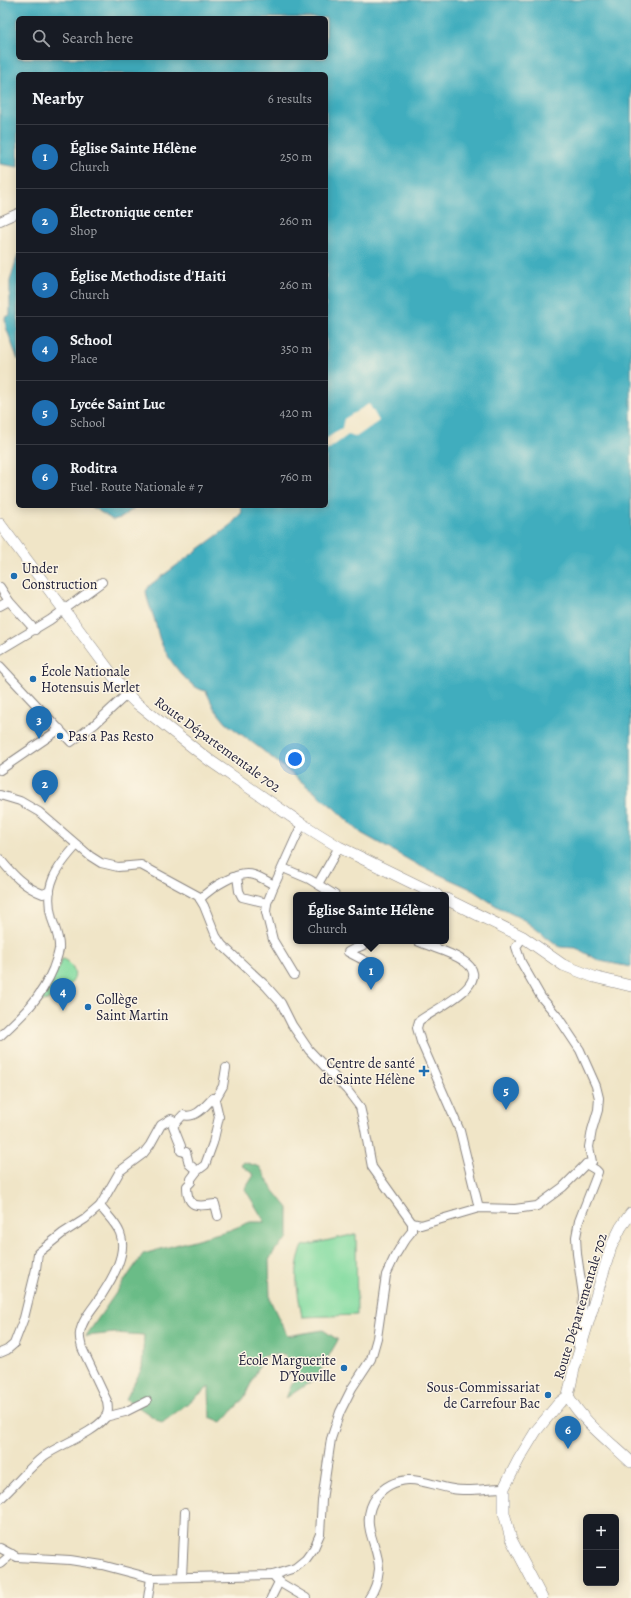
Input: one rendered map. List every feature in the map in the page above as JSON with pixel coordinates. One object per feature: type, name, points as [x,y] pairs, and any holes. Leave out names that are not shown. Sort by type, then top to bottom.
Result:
[{"type":"main road","name":"Route Départementale 702","points":[[0,524],[126,693],[209,760],[302,824],[339,846],[431,892]]},
{"type":"main road","points":[[449,900],[523,937],[564,965],[594,977],[631,986]]},
{"type":"main road","name":"Route Départementale 702","points":[[542,1598],[512,1539],[504,1513],[504,1488],[536,1431],[559,1403],[568,1396],[611,1248],[621,1227],[631,1213]]},
{"type":"main road","points":[[568,1396],[585,1419],[631,1462]]},
{"type":"street","points":[[0,221],[16,214]]},
{"type":"street","points":[[0,650],[36,630],[102,582]]},
{"type":"street","points":[[0,587],[9,601],[36,630]]},
{"type":"street","points":[[0,606],[9,601]]},
{"type":"street","points":[[0,666],[71,742],[95,724],[124,697],[126,693]]},
{"type":"street","points":[[0,770],[60,729]]},
{"type":"street","points":[[0,795],[20,801],[39,812],[90,856],[101,862],[118,866],[141,865],[188,889],[200,899],[222,946],[266,986],[281,1003],[292,1025],[309,1050],[347,1090],[360,1107],[372,1167],[412,1223],[412,1231],[394,1256],[386,1275],[377,1338],[371,1358],[352,1388],[340,1412],[331,1439],[322,1500],[320,1534],[314,1548],[306,1559],[295,1568],[273,1575],[152,1578],[102,1565],[70,1560],[17,1556],[0,1548]]},
{"type":"street","points":[[294,975],[273,940],[266,912],[267,903],[274,885],[302,824]]},
{"type":"street","points":[[0,1036],[40,995],[56,960],[59,948],[50,910],[50,891],[53,879],[60,864],[77,845]]},
{"type":"street","points":[[318,884],[339,846]]},
{"type":"street","points":[[0,859],[22,883],[32,890],[43,894],[50,891]]},
{"type":"street","points":[[283,868],[318,884],[330,892]]},
{"type":"street","points":[[200,899],[208,891],[227,880],[243,874],[253,875],[274,885]]},
{"type":"street","points":[[237,876],[239,891],[242,897],[267,903]]},
{"type":"street","points":[[412,1223],[421,1225],[480,1208],[515,1209],[537,1206],[563,1187],[586,1164],[592,1162],[589,1147],[598,1110],[599,1098],[596,1086],[580,1050],[558,1017],[541,997],[521,962],[516,947],[523,937]]},
{"type":"street","points":[[366,944],[348,952],[368,963]]},
{"type":"street","points":[[425,944],[463,960],[474,971],[472,982],[461,994],[419,1021],[417,1028],[421,1042],[460,1131],[480,1208]]},
{"type":"street","points":[[218,1216],[215,1204],[199,1207],[195,1205],[188,1196],[187,1186],[197,1171],[205,1165],[213,1143],[219,1117],[215,1100],[223,1086],[226,1068]]},
{"type":"street","points":[[197,1171],[189,1164],[186,1152],[182,1151],[174,1126],[183,1115],[194,1115],[206,1107],[213,1098],[216,1098]]},
{"type":"street","points":[[0,1353],[7,1350],[14,1344],[24,1318],[36,1269],[38,1253],[63,1233],[85,1219],[100,1206],[120,1171],[143,1154],[150,1145],[161,1125],[171,1119],[176,1122]]},
{"type":"street","points":[[581,1347],[578,1346],[577,1339],[582,1320],[583,1295],[576,1237],[579,1221],[598,1172],[586,1164]]},
{"type":"street","points":[[100,1206],[117,1227],[120,1235],[122,1253],[114,1273],[82,1325],[80,1340],[82,1348],[107,1400],[108,1409],[105,1417]]},
{"type":"street","points":[[0,1499],[30,1468],[46,1455],[92,1428],[105,1417],[125,1412],[147,1401]]},
{"type":"street","points":[[369,1598],[375,1586],[379,1570],[377,1552],[370,1530],[370,1517],[373,1504],[381,1490],[394,1482],[410,1480],[454,1490],[504,1488]]},
{"type":"street","points":[[182,1578],[184,1512]]},
{"type":"street","points":[[0,1564],[12,1554]]},
{"type":"street","points":[[273,1575],[279,1582],[306,1598]]},
{"type":"street","points":[[148,1598],[152,1578]]},
{"type":"street","points":[[271,1598],[279,1582]]},
{"type":"green space","points":[[63,959],[72,967],[74,978],[72,983],[62,991],[43,1001],[40,999],[41,995]]},
{"type":"green space","points":[[244,1162],[260,1167],[271,1187],[288,1208],[288,1238],[275,1250],[269,1260],[270,1300],[287,1336],[323,1330],[338,1340],[316,1378],[286,1398],[298,1370],[284,1354],[264,1356],[244,1398],[222,1422],[210,1417],[209,1387],[162,1423],[126,1399],[142,1368],[144,1335],[115,1333],[86,1336],[143,1254],[230,1230],[250,1222],[265,1222],[245,1189],[254,1175],[241,1165]]},
{"type":"green space","points":[[356,1234],[357,1315],[302,1317],[297,1272],[303,1246]]},
{"type":"water","points":[[0,0],[631,0],[631,967],[600,961],[576,948],[560,947],[524,920],[498,907],[469,888],[418,865],[361,833],[334,808],[261,749],[226,723],[214,708],[206,691],[193,685],[180,673],[165,651],[159,639],[146,591],[150,585],[230,526],[242,512],[241,508],[328,508],[328,72],[16,72],[16,167],[0,164]]},
{"type":"water","points":[[16,261],[16,354],[6,327],[5,317],[10,315],[10,281]]},
{"type":"water","points":[[94,508],[134,508],[123,517],[113,520]]},
{"type":"pier","points":[[369,404],[379,421],[356,437],[348,435],[328,450],[328,438],[342,428],[344,419]]},
{"type":"place","name":"Under Construction","points":[[14,576]]},
{"type":"place","name":"École Nationale Hotensuis Merlet","points":[[33,679]]},
{"type":"place","name":"Pas a Pas Resto","points":[[60,736]]},
{"type":"place","name":"Église Methodiste d'Haiti","points":[[39,739]]},
{"type":"place","name":"Électronique center","points":[[45,803]]},
{"type":"place","name":"Église Sainte Hélène","points":[[371,990]]},
{"type":"place","name":"Collège Saint Martin","points":[[88,1007]]},
{"type":"place","name":"School","points":[[63,1011]]},
{"type":"place","name":"Centre de santé de Sainte Hélène","points":[[424,1071]]},
{"type":"place","name":"Lycée Saint Luc","points":[[506,1110]]},
{"type":"place","name":"École Marguerite D'Youville","points":[[344,1368]]},
{"type":"place","name":"Sous-Commissariat de Carrefour Bac","points":[[548,1395]]},
{"type":"place","name":"Roditra","points":[[568,1449]]}]
